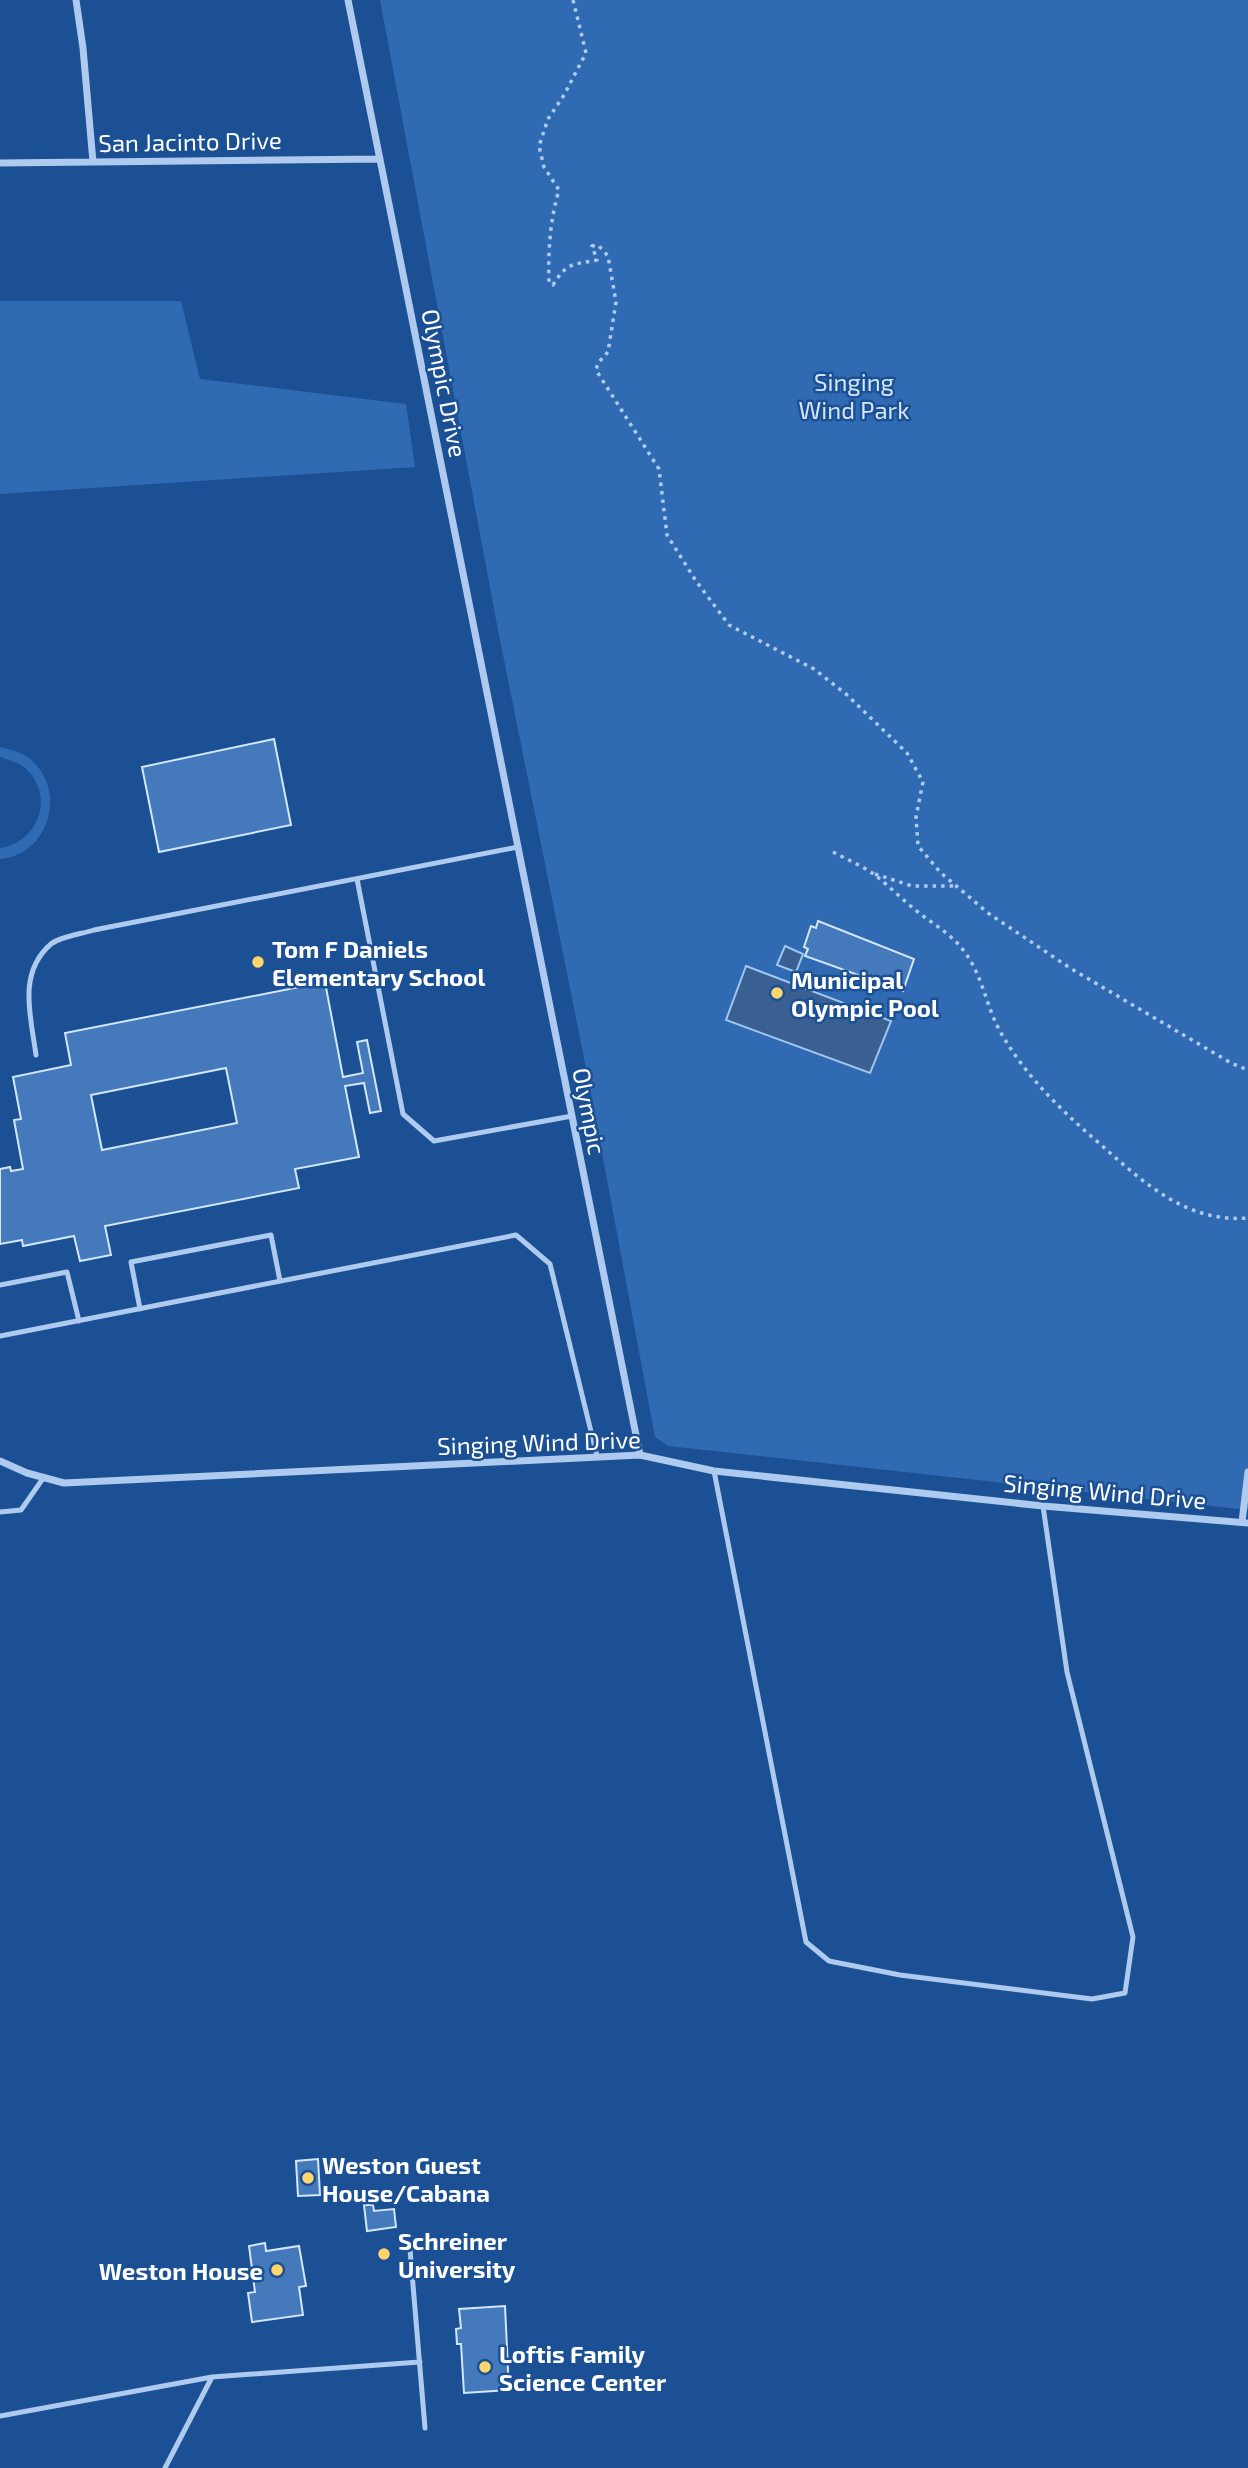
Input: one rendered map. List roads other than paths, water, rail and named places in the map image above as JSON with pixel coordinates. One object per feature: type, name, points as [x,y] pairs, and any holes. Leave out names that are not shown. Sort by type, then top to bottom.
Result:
[{"type":"street","points":[[76,0],[93,162]]},
{"type":"street","name":"Olympic Drive","points":[[348,0],[503,774]]},
{"type":"street","name":"San Jacinto Drive","points":[[0,163],[380,159]]},
{"type":"street","name":"Olympic","points":[[503,774],[640,1455]]},
{"type":"street","name":"Singing Wind Drive","points":[[0,1461],[27,1473],[64,1483],[640,1455],[714,1471],[1043,1506],[1245,1523]]},
{"type":"street","points":[[1245,1523],[1248,1472]]},
{"type":"lane","points":[[36,1055],[27,991],[34,967],[52,943],[94,930],[518,847]]},
{"type":"lane","points":[[357,879],[402,1114],[434,1141],[572,1116]]},
{"type":"lane","points":[[140,1309],[131,1262],[271,1235],[280,1281]]},
{"type":"lane","points":[[0,1336],[516,1235],[550,1264],[597,1456]]},
{"type":"lane","points":[[0,1285],[67,1272],[79,1321]]},
{"type":"lane","points":[[714,1471],[806,1942],[829,1961],[900,1975],[1092,2000],[1125,1993],[1133,1937],[1067,1672],[1043,1506]]},
{"type":"lane","points":[[0,1512],[21,1510],[44,1477]]},
{"type":"lane","points":[[410,2249],[425,2428]]},
{"type":"lane","points":[[0,2416],[212,2377],[419,2362]]},
{"type":"lane","points":[[165,2468],[212,2377]]},
{"type":"place","name":"Tom F Daniels Elementary School","points":[[258,962]]},
{"type":"place","name":"Municipal Olympic Pool","points":[[777,993]]},
{"type":"place","name":"Weston Guest House/Cabana","points":[[308,2178]]},
{"type":"place","name":"Schreiner University","points":[[384,2254]]},
{"type":"place","name":"Weston House","points":[[277,2270]]},
{"type":"place","name":"Loftis Family Science Center","points":[[485,2367]]},
{"type":"park label","name":"Singing Wind Park","points":[[854,395]]}]
